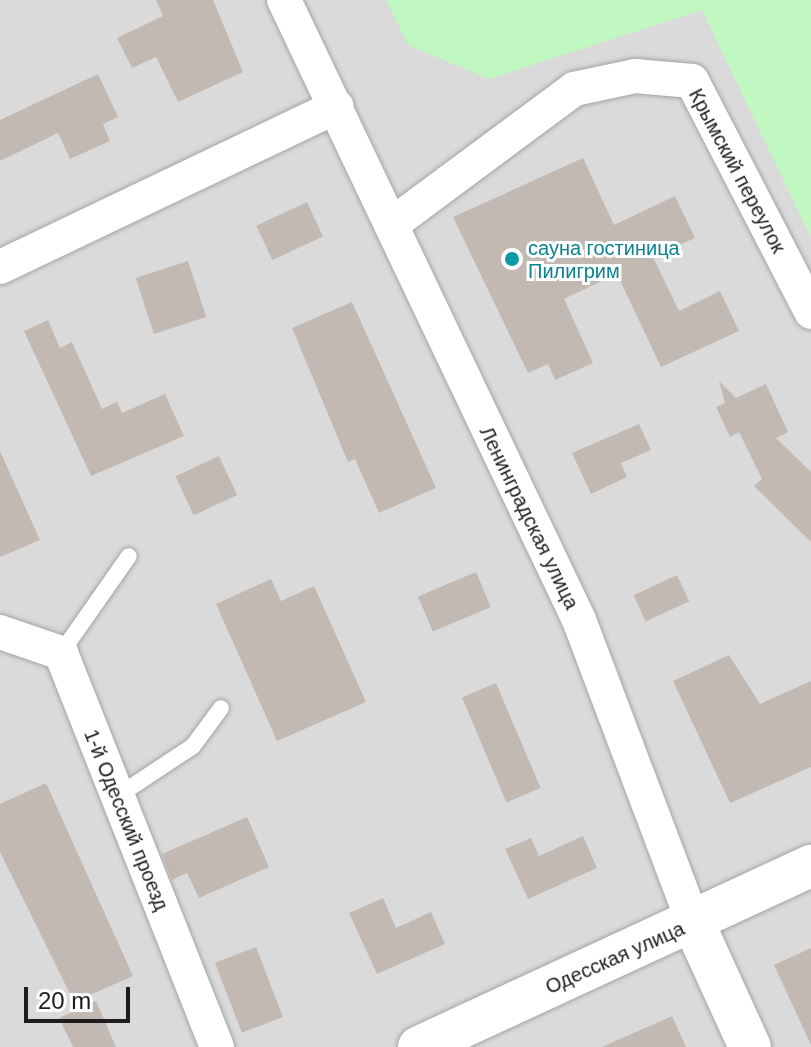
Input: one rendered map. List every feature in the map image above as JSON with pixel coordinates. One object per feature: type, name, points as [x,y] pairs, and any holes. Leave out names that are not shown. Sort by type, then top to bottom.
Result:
[{"type":"street","name":"Ленинградская улица","points":[[284,0],[579,620],[693,922],[750,1047]]},
{"type":"street","name":"Крымский переулок","points":[[391,225],[494,142],[574,89],[635,76],[692,81],[811,312]]},
{"type":"street","points":[[0,267],[337,106]]},
{"type":"street","points":[[0,632],[61,653]]},
{"type":"street","name":"1-й Одесский проезд","points":[[61,653],[115,798],[217,1047]]},
{"type":"street","name":"Одесская улица","points":[[419,1047],[811,866]]},
{"type":"lane","points":[[61,653],[129,556]]},
{"type":"lane","points":[[115,798],[193,746],[221,708]]},
{"type":"shaded area","points":[[0,0],[811,0],[811,1047],[0,1047]]},
{"type":"green space","points":[[386,0],[811,0],[811,238],[702,10],[489,79],[408,45]]},
{"type":"building","points":[[156,0],[213,0],[243,72],[178,102],[156,57],[132,68],[117,38],[163,16]]},
{"type":"building","points":[[98,74],[118,117],[103,124],[110,141],[70,159],[58,133],[0,161],[0,120]]},
{"type":"building","points":[[583,158],[614,225],[675,196],[695,238],[653,257],[679,311],[720,291],[739,331],[661,367],[617,274],[564,299],[593,363],[555,380],[548,364],[528,373],[453,217]]},
{"type":"building","points":[[307,202],[323,236],[272,260],[256,226]]},
{"type":"building","points":[[188,261],[206,317],[154,334],[136,278]]},
{"type":"building","points":[[352,302],[436,488],[379,513],[355,459],[348,462],[292,328]]},
{"type":"building","points":[[48,320],[60,348],[72,342],[102,409],[117,402],[122,413],[165,394],[184,436],[91,476],[24,331]]},
{"type":"building","points":[[719,381],[736,398],[766,384],[788,432],[776,438],[811,472],[811,542],[754,486],[762,479],[739,432],[730,437],[716,407],[725,403]]},
{"type":"building","points":[[639,424],[651,450],[621,463],[627,477],[591,494],[572,453]]},
{"type":"building","points":[[0,451],[40,540],[0,557]]},
{"type":"building","points":[[219,456],[237,495],[194,515],[175,476]]},
{"type":"building","points":[[476,572],[491,607],[433,632],[418,597]]},
{"type":"building","points":[[677,575],[689,601],[646,622],[633,595]]},
{"type":"building","points":[[271,579],[281,601],[314,586],[366,702],[277,741],[216,604]]},
{"type":"building","points":[[729,655],[760,704],[811,681],[811,767],[730,803],[673,681]]},
{"type":"building","points":[[496,683],[541,788],[506,802],[462,697]]},
{"type":"building","points":[[46,783],[133,976],[74,1002],[0,852],[0,804]]},
{"type":"building","points":[[247,817],[269,867],[199,898],[187,873],[172,880],[162,854]]},
{"type":"building","points":[[583,836],[597,868],[528,899],[505,849],[531,838],[539,856]]},
{"type":"building","points":[[383,898],[396,928],[431,912],[445,944],[377,974],[349,913]]},
{"type":"building","points":[[256,947],[283,1017],[242,1033],[215,963]]},
{"type":"building","points":[[811,948],[811,1045],[774,965]]},
{"type":"building","points":[[96,1001],[116,1047],[73,1047],[59,1018]]},
{"type":"building","points":[[672,1016],[686,1047],[602,1047]]},
{"type":"place","name":"сауна гостиница Пилигрим","points":[[512,259]]}]
